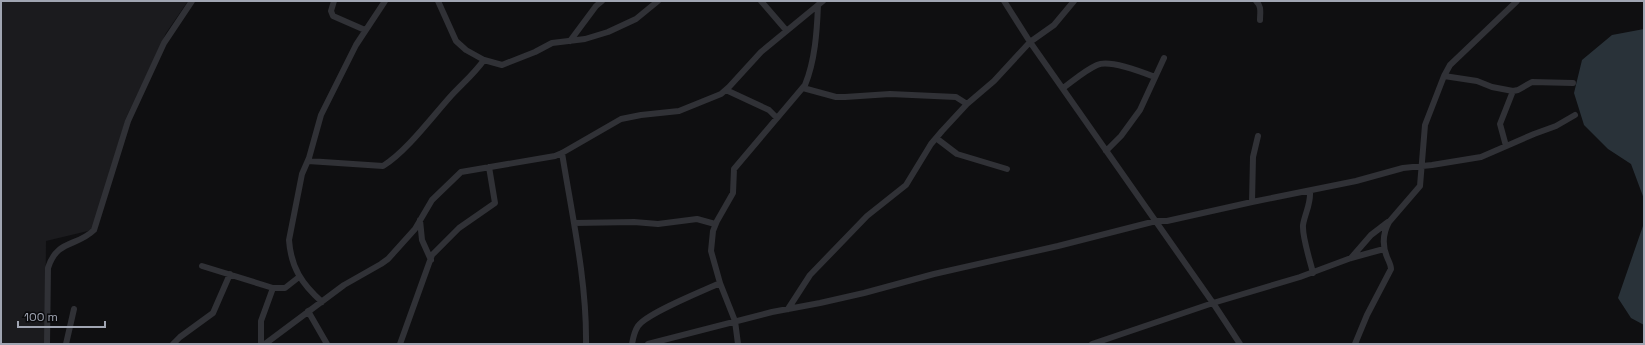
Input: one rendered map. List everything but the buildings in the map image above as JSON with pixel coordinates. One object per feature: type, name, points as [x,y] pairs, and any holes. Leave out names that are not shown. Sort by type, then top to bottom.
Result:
[{"type":"street","points":[[47,344],[48,268],[50,261],[56,252],[88,235],[94,230],[128,121],[164,43],[192,1]]},
{"type":"street","points":[[334,1],[331,11],[333,16],[365,30]]},
{"type":"street","points":[[322,302],[311,292],[299,277],[289,249],[289,240],[302,174],[308,161],[324,107],[365,30],[385,1]]},
{"type":"street","points":[[438,1],[456,41],[466,50],[484,60],[497,64],[506,64],[552,43],[585,39],[608,32],[636,19],[658,1]]},
{"type":"street","points":[[570,41],[596,6],[602,1]]},
{"type":"street","points":[[761,1],[786,30]]},
{"type":"street","points":[[1004,1],[1030,42],[1156,221],[1240,344]]},
{"type":"street","points":[[788,309],[810,275],[867,216],[906,185],[936,138],[967,104],[994,81],[1030,42],[1054,25],[1074,1]]},
{"type":"street","points":[[1256,1],[1260,4],[1261,8],[1260,20]]},
{"type":"street","points":[[1351,258],[1371,235],[1389,222],[1418,189],[1425,125],[1444,76],[1450,66],[1517,1]]},
{"type":"street","points":[[266,344],[350,281],[388,259],[410,235],[435,196],[461,172],[562,153],[621,119],[685,109],[726,90],[761,52],[820,3]]},
{"type":"street","points":[[738,344],[735,321],[720,283],[711,251],[711,242],[715,224],[733,192],[734,169],[803,88],[810,69],[820,3]]},
{"type":"street","points":[[1106,151],[1121,136],[1135,118],[1164,58]]},
{"type":"street","points":[[308,161],[379,166],[386,164],[408,144],[474,73],[484,60]]},
{"type":"street","points":[[1063,88],[1098,64],[1124,66],[1155,77]]},
{"type":"street","points":[[1444,76],[1477,81],[1513,91],[1518,90],[1532,82],[1573,83]]},
{"type":"street","points":[[803,88],[836,97],[890,94],[956,97],[967,104]]},
{"type":"street","points":[[726,90],[769,110],[777,118]]},
{"type":"street","points":[[1506,146],[1500,124],[1513,91]]},
{"type":"street","points":[[648,344],[735,321],[864,293],[934,274],[1058,246],[1156,221],[1167,221],[1310,191],[1356,181],[1394,170],[1481,158],[1506,146],[1556,126],[1574,116]]},
{"type":"street","points":[[1252,202],[1253,157],[1258,136]]},
{"type":"street","points":[[936,138],[957,154],[1007,170]]},
{"type":"street","points":[[562,153],[583,286],[586,320],[586,344]]},
{"type":"street","points":[[400,344],[434,251],[453,233],[495,203],[489,167]]},
{"type":"street","points":[[1310,191],[1311,199],[1305,215],[1303,232],[1313,273]]},
{"type":"street","points":[[574,223],[634,222],[658,224],[698,219],[715,224]]},
{"type":"street","points":[[420,220],[422,240],[430,260]]},
{"type":"street","points":[[1355,344],[1367,315],[1392,270],[1384,248],[1384,235],[1389,222]]},
{"type":"street","points":[[1092,344],[1213,303],[1313,273],[1351,258],[1384,248]]},
{"type":"street","points":[[202,266],[273,288],[285,288],[299,277]]},
{"type":"street","points":[[173,344],[180,337],[213,313],[230,274]]},
{"type":"street","points":[[632,344],[638,326],[644,320],[659,311],[720,283]]},
{"type":"street","points":[[261,344],[261,321],[273,288]]},
{"type":"street","points":[[66,344],[74,309]]},
{"type":"street","points":[[308,311],[327,344]]},
{"type":"shaded area","points":[[1,1],[188,1],[166,33],[126,118],[92,230],[46,241],[45,344],[1,344]]},
{"type":"shaded area","points":[[1644,29],[1644,199],[1631,164],[1608,149],[1584,125],[1574,93],[1582,60],[1612,35]]},
{"type":"shaded area","points":[[1644,223],[1644,325],[1631,318],[1618,298]]}]
